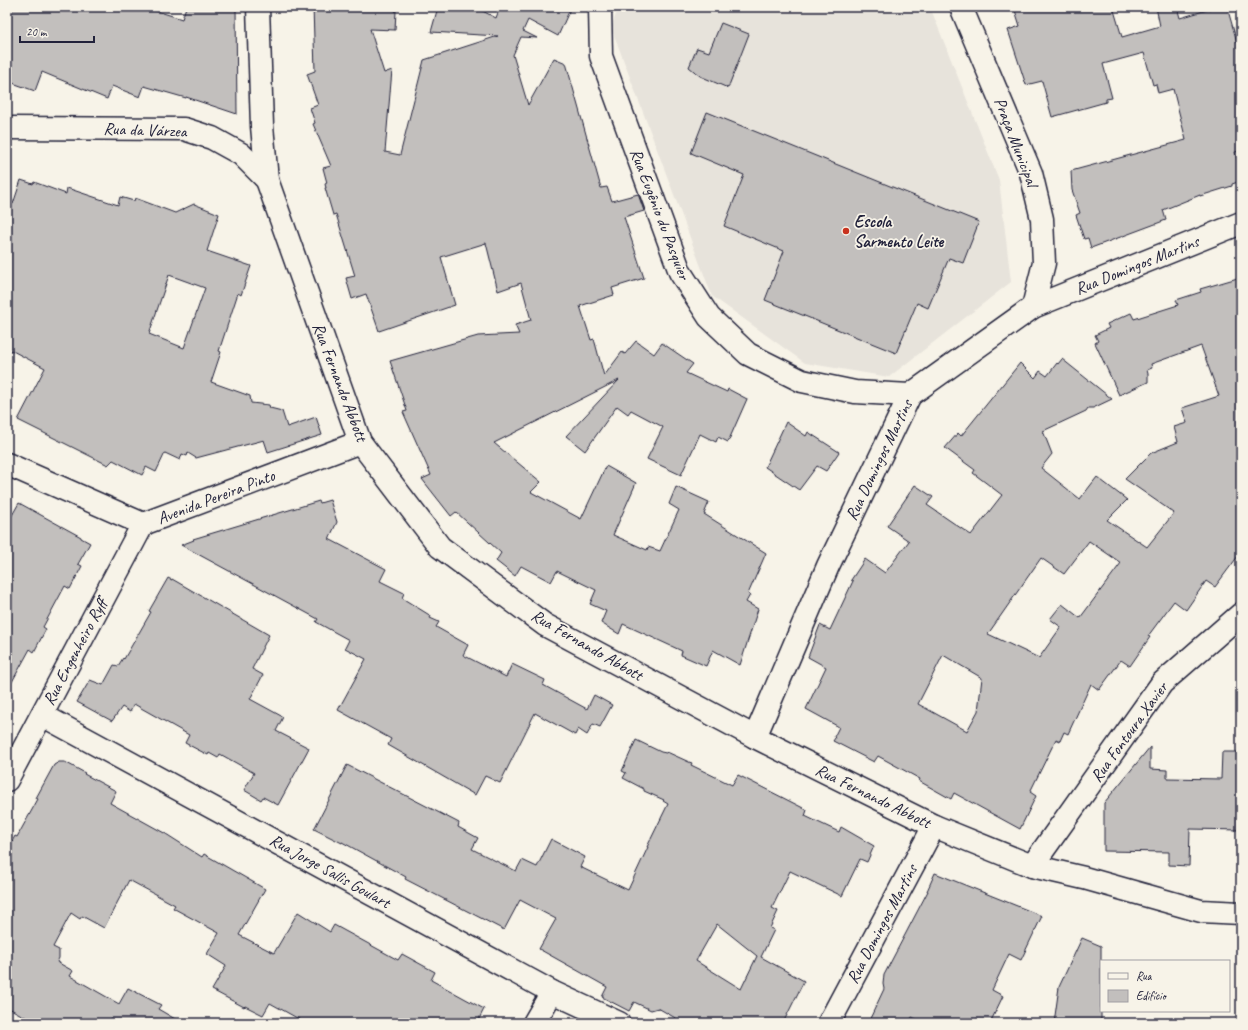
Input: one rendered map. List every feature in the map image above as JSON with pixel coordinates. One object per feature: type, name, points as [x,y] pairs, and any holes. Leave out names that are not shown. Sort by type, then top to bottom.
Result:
[{"type":"street","name":"Rua Fernando Abbott","points":[[258,7],[262,126],[267,180],[360,442],[440,547],[545,625],[755,737],[934,826],[1032,866],[1084,878],[1201,911],[1241,913]]},
{"type":"street","name":"Rua Eugênio du Pasquier","points":[[600,7],[601,56],[680,272],[709,316],[748,354],[802,381],[855,392],[910,395]]},
{"type":"street","name":"Praça Municipal","points":[[961,7],[1031,173],[1042,219],[1044,263],[1033,307]]},
{"type":"street","name":"Rua da Várzea","points":[[7,128],[184,129],[212,138],[241,154],[267,180]]},
{"type":"street","name":"Rua Domingos Martins","points":[[755,737],[828,566],[910,395],[1033,307],[1241,223]]},
{"type":"street","name":"Avenida Pereira Pinto","points":[[7,464],[144,524],[360,442]]},
{"type":"street","name":"Rua Engenheiro Ryff","points":[[7,780],[144,524]]},
{"type":"street","name":"Rua Fontoura Xavier","points":[[1032,866],[1162,683],[1241,614]]},
{"type":"street","name":"Rua Jorge Sallis Goulart","points":[[42,715],[552,992],[619,1023]]},
{"type":"street","name":"Rua Domingos Martins","points":[[829,1023],[934,826]]},
{"type":"street","points":[[534,1023],[552,992]]},
{"type":"shaded area","name":"Escola Sarmento Leite","points":[[619,7],[930,7],[999,180],[1011,282],[889,377],[805,363],[712,296],[611,27]]},
{"type":"building","points":[[7,7],[144,7],[182,19],[186,7],[236,7],[237,114],[186,97],[144,86],[140,97],[112,86],[107,99],[42,72],[35,91],[7,81]]},
{"type":"building","points":[[313,7],[388,7],[396,11],[395,30],[370,29],[384,73],[392,70],[385,152],[400,155],[424,60],[498,36],[431,32],[438,7],[475,7],[496,18],[500,7],[571,7],[558,36],[528,20],[523,31],[537,38],[521,37],[513,55],[528,105],[554,58],[566,63],[601,188],[607,187],[612,201],[638,194],[644,211],[624,217],[644,278],[612,288],[614,295],[580,306],[591,340],[594,339],[604,376],[622,352],[625,354],[636,341],[654,354],[662,343],[693,364],[686,373],[727,392],[728,389],[747,399],[728,442],[718,437],[716,442],[700,434],[681,475],[647,459],[663,427],[631,410],[628,414],[617,406],[585,451],[566,436],[619,380],[494,443],[541,482],[531,492],[581,519],[606,466],[636,483],[613,535],[647,550],[648,547],[660,551],[679,510],[669,504],[676,487],[709,502],[704,514],[766,553],[746,602],[758,609],[740,665],[713,650],[706,666],[681,655],[682,651],[623,624],[619,634],[601,623],[606,611],[590,604],[596,590],[557,571],[551,582],[521,566],[515,576],[496,561],[501,553],[456,512],[451,516],[422,479],[431,475],[403,412],[407,411],[390,361],[478,336],[519,334],[515,325],[531,320],[521,283],[498,291],[486,243],[441,257],[455,305],[379,331],[366,294],[352,299],[346,278],[355,276],[336,214],[333,215],[325,188],[325,184],[327,183],[323,168],[331,166],[313,124],[315,123],[310,108],[318,105],[307,74],[315,71]]},
{"type":"building","points":[[1014,7],[1113,7],[1122,37],[1160,26],[1156,7],[1177,7],[1180,18],[1217,7],[1227,7],[1237,42],[1241,41],[1241,151],[1235,152],[1241,173],[1241,181],[1232,184],[1232,186],[1200,195],[1163,210],[1166,220],[1091,248],[1088,238],[1084,239],[1076,215],[1080,213],[1072,190],[1071,171],[1186,140],[1173,89],[1158,93],[1156,84],[1153,85],[1144,53],[1103,64],[1112,98],[1106,99],[1106,102],[1052,117],[1042,81],[1026,85],[1008,30],[1020,26]]},
{"type":"building","points":[[721,23],[749,34],[728,88],[700,76],[689,67],[697,48],[709,52]]},
{"type":"building","points":[[707,112],[979,222],[963,263],[949,258],[928,308],[917,303],[896,353],[765,300],[784,251],[724,226],[744,175],[691,153]]},
{"type":"building","points":[[21,180],[33,184],[34,182],[66,194],[67,188],[118,205],[120,197],[134,201],[135,198],[175,213],[194,204],[219,214],[207,251],[251,266],[241,295],[238,293],[219,351],[221,352],[211,382],[250,396],[251,403],[269,405],[270,408],[282,411],[287,427],[316,417],[322,435],[268,452],[264,440],[196,458],[188,453],[187,456],[182,454],[180,460],[165,453],[156,472],[146,467],[142,475],[113,460],[108,465],[18,420],[45,368],[7,348],[7,201],[13,204]],"holes":[[[169,275],[205,288],[184,348],[149,334]]]},
{"type":"building","points":[[1241,277],[1241,552],[1215,587],[1206,581],[1186,610],[1174,601],[1148,636],[1150,637],[1130,666],[1121,660],[1099,690],[1091,684],[1068,734],[1064,732],[1060,741],[1056,739],[1030,792],[1036,796],[1020,829],[954,793],[951,799],[919,781],[920,779],[878,756],[874,762],[833,741],[839,727],[806,709],[826,667],[808,657],[820,625],[830,630],[853,581],[851,580],[865,559],[885,573],[909,541],[887,526],[915,485],[933,497],[927,505],[971,535],[1002,495],[973,473],[975,470],[945,448],[958,433],[961,436],[1020,363],[1035,378],[1040,371],[1047,376],[1062,359],[1112,399],[1093,408],[1088,408],[1086,411],[1043,431],[1052,454],[1041,468],[1080,499],[1097,477],[1127,500],[1107,520],[1147,547],[1174,513],[1125,479],[1151,453],[1178,442],[1174,427],[1187,423],[1182,408],[1219,396],[1201,346],[1151,364],[1152,368],[1147,370],[1148,382],[1119,395],[1095,343],[1098,341],[1095,335],[1109,328],[1107,324],[1131,313],[1134,319],[1178,305],[1176,300],[1201,292],[1200,289]],"holes":[[[1089,541],[1121,563],[1080,618],[1062,604],[1050,619],[1061,627],[1039,658],[988,634],[1041,558],[1064,574]],[[943,655],[982,678],[978,711],[967,731],[918,704]]]},
{"type":"building","points":[[786,422],[806,436],[808,432],[839,452],[826,471],[817,466],[799,490],[765,467]]},
{"type":"building","points":[[330,500],[337,522],[329,539],[386,569],[380,581],[404,593],[402,598],[431,616],[430,618],[439,622],[436,627],[468,645],[463,655],[506,677],[512,664],[545,680],[543,685],[587,709],[594,695],[612,705],[600,727],[593,724],[587,735],[578,729],[575,735],[535,713],[500,783],[485,776],[475,795],[388,745],[391,739],[338,710],[366,659],[345,648],[349,640],[316,622],[318,619],[181,545],[194,540],[193,539],[319,501],[320,503]]},
{"type":"building","points":[[19,503],[90,543],[78,564],[82,566],[70,589],[65,586],[43,627],[46,629],[34,652],[30,649],[7,691],[7,524]]},
{"type":"building","points":[[168,578],[269,635],[252,669],[263,675],[250,699],[283,717],[276,731],[309,748],[278,805],[263,797],[261,800],[244,790],[254,773],[220,754],[218,758],[209,753],[208,755],[185,743],[189,735],[134,704],[130,712],[122,707],[112,721],[77,702],[90,680],[103,685],[114,665],[118,666],[123,658],[124,659],[151,612],[149,611]]},
{"type":"building","points":[[636,740],[661,752],[667,752],[692,763],[691,765],[732,785],[738,775],[807,810],[805,816],[839,832],[841,827],[874,846],[867,862],[860,859],[842,896],[790,871],[772,908],[778,911],[770,928],[774,930],[761,957],[804,981],[783,1023],[684,1023],[658,1008],[651,1010],[634,1002],[629,1011],[602,997],[607,987],[539,949],[556,919],[520,900],[504,930],[405,879],[406,877],[342,842],[314,829],[347,765],[459,823],[458,827],[478,838],[472,849],[516,871],[522,860],[537,867],[551,839],[585,857],[580,867],[628,890],[668,804],[663,801],[664,800],[644,791],[644,789],[623,778],[626,773],[622,771]],"holes":[[[717,924],[757,956],[741,989],[696,961]]]},
{"type":"building","points":[[1150,747],[1150,769],[1167,770],[1167,778],[1221,779],[1222,752],[1241,752],[1241,830],[1190,829],[1189,866],[1169,865],[1169,852],[1104,851],[1104,803]]},
{"type":"building","points":[[59,762],[65,762],[116,791],[110,803],[166,834],[202,857],[204,854],[265,889],[239,935],[274,953],[298,912],[330,932],[334,925],[398,960],[402,954],[435,972],[431,980],[484,1009],[477,1023],[306,1023],[270,1003],[263,1015],[212,990],[226,966],[207,954],[219,933],[173,908],[175,905],[129,880],[104,928],[82,916],[80,919],[71,913],[53,947],[59,950],[59,958],[57,962],[73,971],[70,976],[119,1004],[128,988],[161,1005],[158,1009],[182,1023],[36,1023],[7,1007],[7,851],[15,836],[17,837],[38,799],[36,798],[54,765]]},
{"type":"building","points":[[935,873],[1042,916],[1021,960],[1009,954],[992,990],[1003,996],[990,1023],[924,1023],[912,1017],[908,1023],[868,1023],[884,989],[884,975],[928,891]]},
{"type":"building","points":[[1082,938],[1101,946],[1101,1023],[1054,1023],[1059,987]]},
{"type":"place","name":"Escola Sarmento Leite","points":[[846,231]]}]
